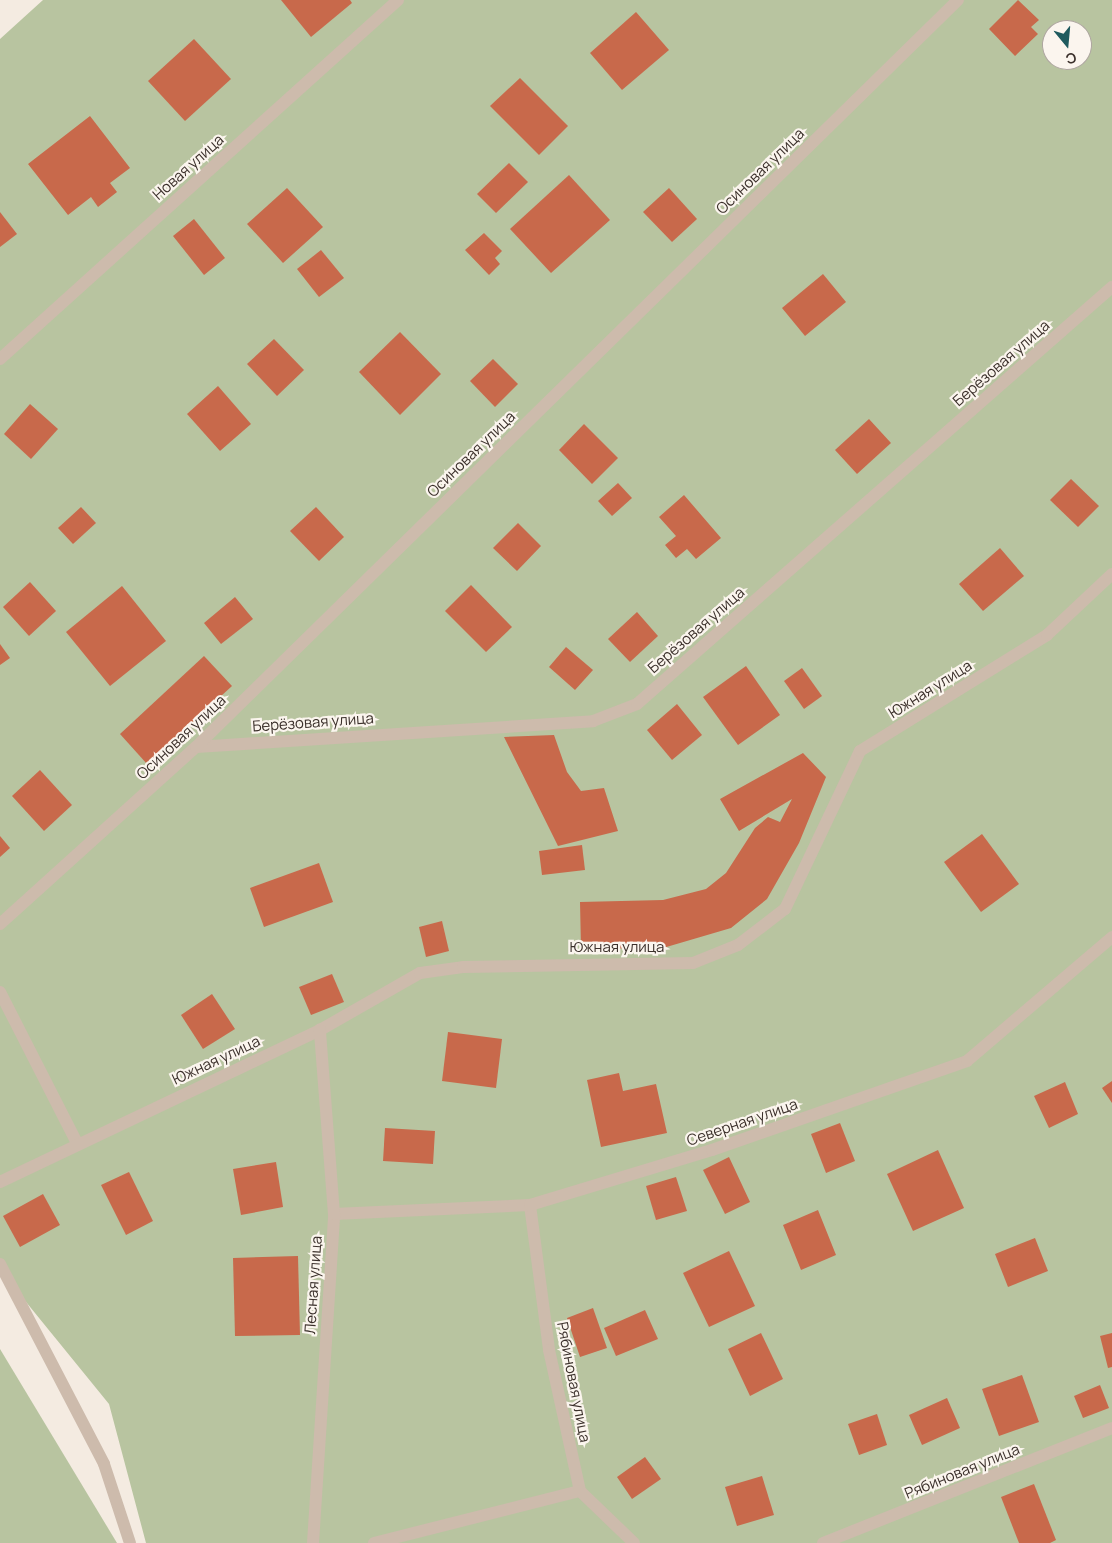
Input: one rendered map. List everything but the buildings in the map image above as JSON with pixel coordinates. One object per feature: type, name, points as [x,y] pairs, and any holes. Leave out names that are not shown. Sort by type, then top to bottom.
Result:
[{"type":"street","name":"Новая улица","points":[[0,359],[398,0]]},
{"type":"street","name":"Осиновая улица","points":[[0,924],[196,747],[958,0]]},
{"type":"street","name":"Берёзовая улица","points":[[196,747],[593,721],[637,704],[1112,286]]},
{"type":"street","name":"Южная улица","points":[[0,1182],[320,1030],[420,973],[463,967],[693,963],[738,946],[785,909],[860,751],[1047,635],[1112,574]]},
{"type":"street","name":"Северная улица","points":[[334,1214],[530,1205],[712,1150],[967,1061],[1112,937]]},
{"type":"street","points":[[0,992],[77,1144]]},
{"type":"street","name":"Лесная улица","points":[[313,1543],[334,1214],[320,1030]]},
{"type":"street","name":"Рябиновая улица","points":[[530,1205],[549,1350],[580,1491]]},
{"type":"street","points":[[0,1264],[104,1464],[130,1543]]},
{"type":"street","name":"Рябиновая улица","points":[[823,1543],[1112,1428]]},
{"type":"street","points":[[374,1543],[580,1491],[634,1543]]},
{"type":"green space","points":[[43,0],[1112,0],[1112,1543],[146,1543],[109,1404],[0,1270],[0,39]]},
{"type":"green space","points":[[0,1349],[117,1543],[0,1543]]}]
